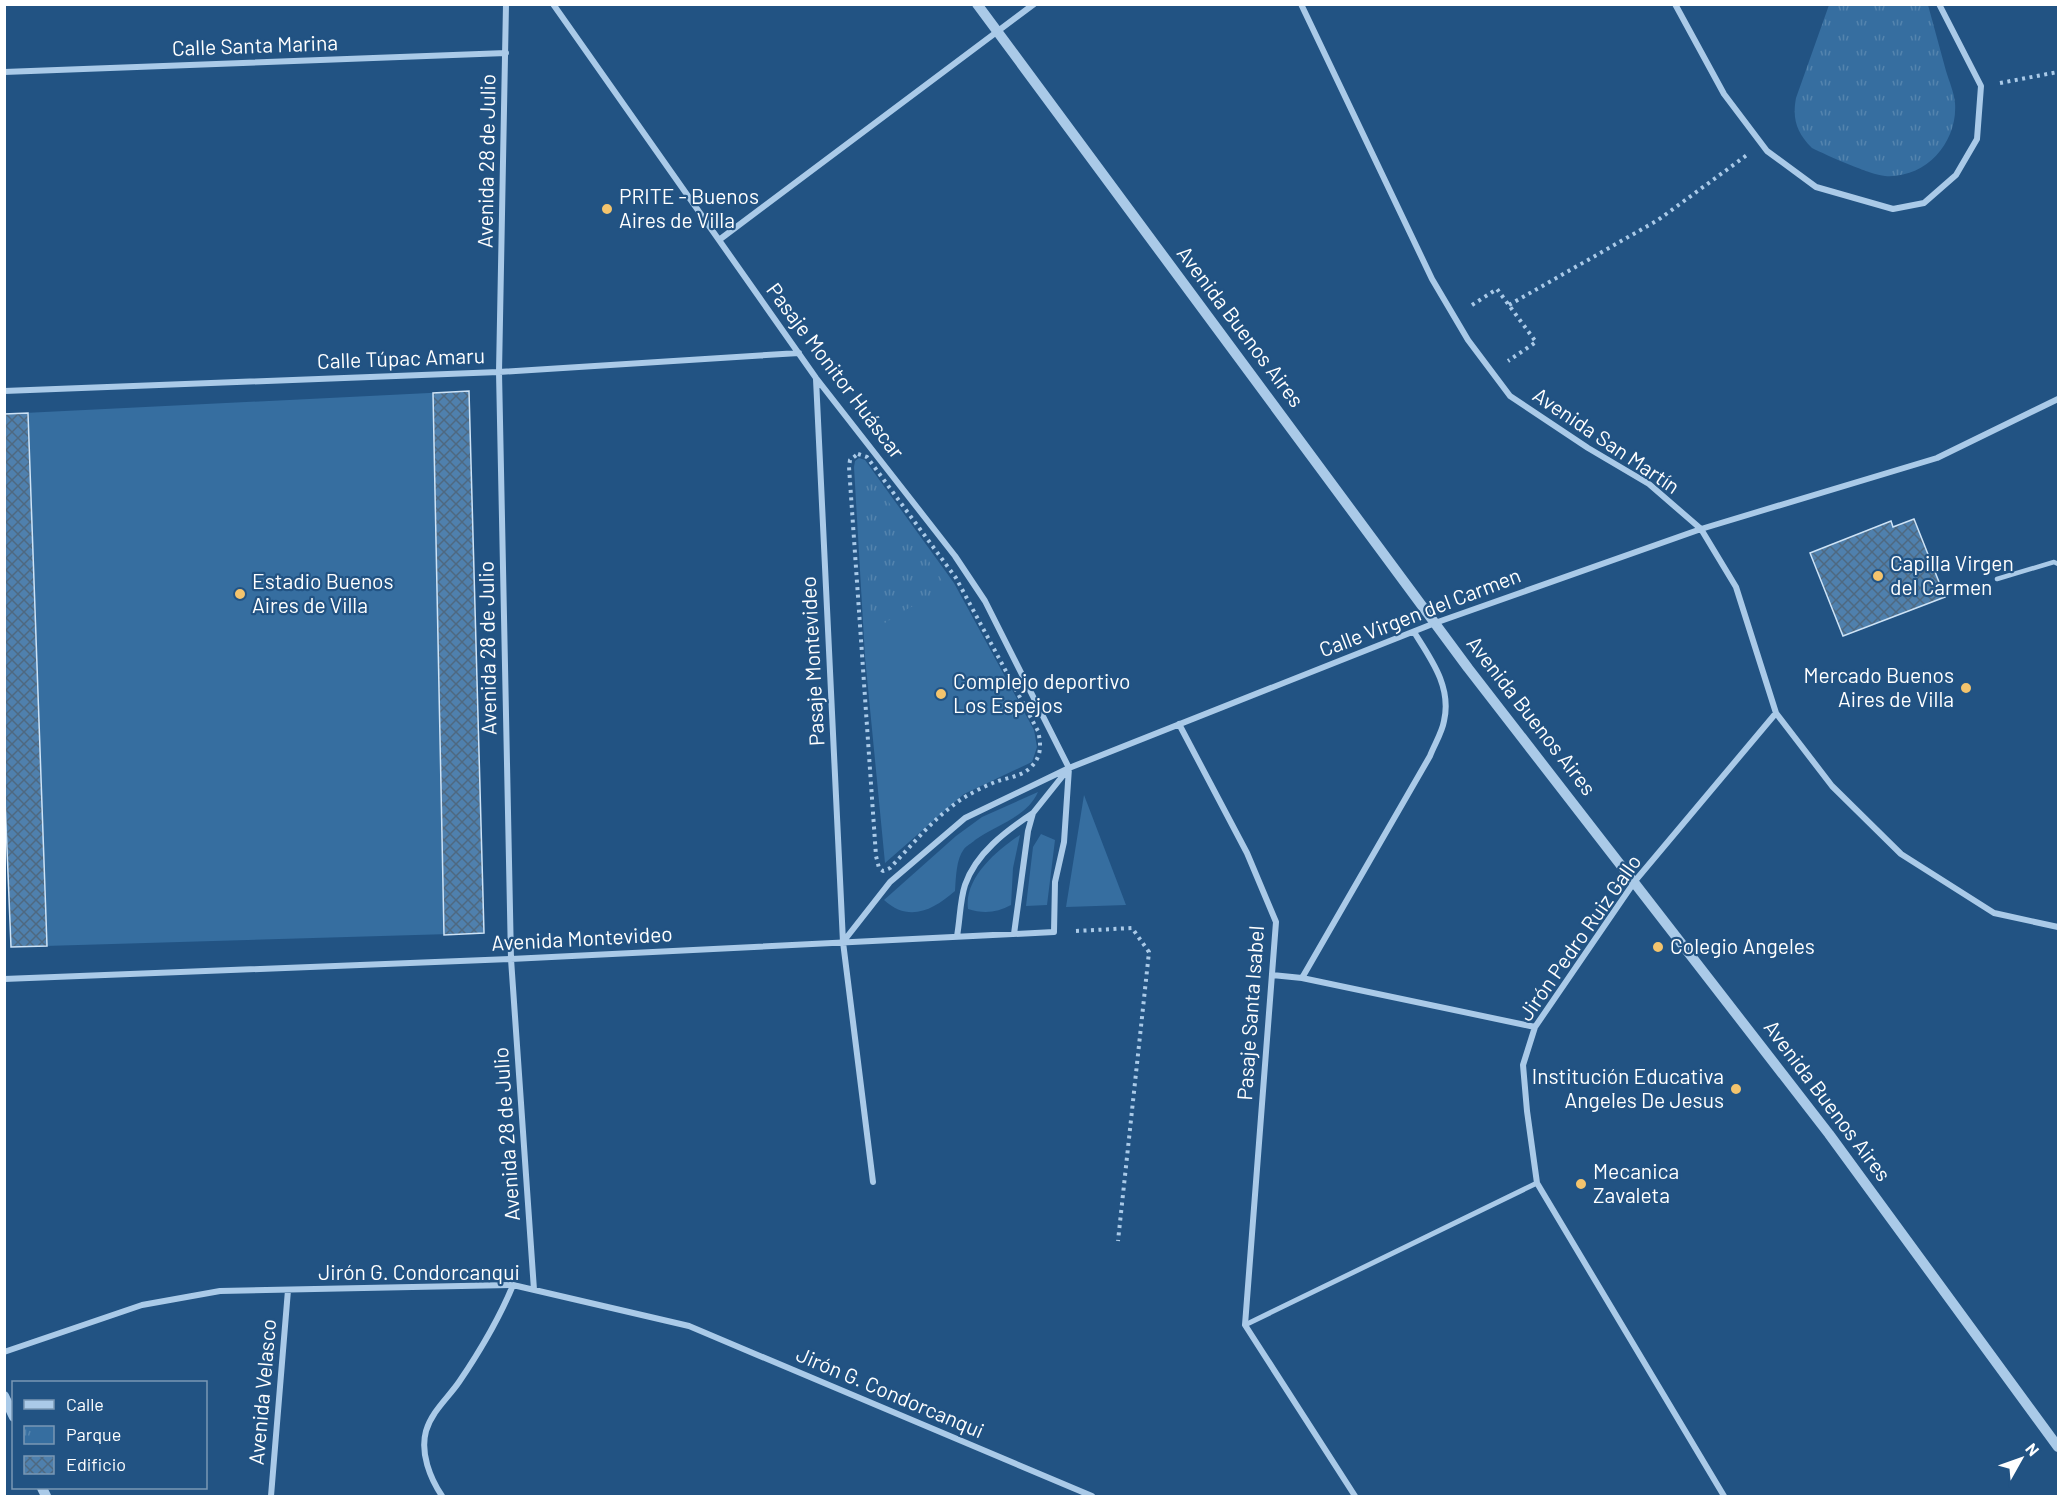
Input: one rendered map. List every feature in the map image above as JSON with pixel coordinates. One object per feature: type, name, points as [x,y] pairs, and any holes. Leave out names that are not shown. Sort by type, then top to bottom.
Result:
[{"type":"street","name":"Avenida 28 de Julio","points":[[506,4],[499,372],[511,959],[534,1290]]},
{"type":"street","name":"Pasaje Monitor Huáscar","points":[[554,4],[816,378],[955,556],[985,601],[1069,768]]},
{"type":"street","name":"Avenida Buenos Aires","points":[[977,4],[1436,623],[1829,1134],[2058,1447]]},
{"type":"street","points":[[719,240],[1034,4]]},
{"type":"street","name":"Avenida San Martín","points":[[1301,4],[1432,279],[1467,340],[1510,396],[1588,448],[1649,484],[1701,530],[1736,587],[1776,713],[1832,786],[1901,854],[1994,913],[2058,927]]},
{"type":"street","points":[[1675,4],[1724,94],[1767,151],[1816,187],[1893,209],[1924,203],[1956,175],[1977,139],[1981,86],[1939,4]]},
{"type":"street","name":"Calle Santa Marina","points":[[4,72],[506,54]]},
{"type":"street","name":"Calle Túpac Amaru","points":[[4,391],[499,372],[799,353]]},
{"type":"street","name":"Pasaje Montevideo","points":[[816,378],[843,942],[873,1182]]},
{"type":"street","name":"Calle Virgen del Carmen","points":[[843,942],[890,882],[964,818],[1069,768],[1436,623],[1701,530],[1938,458],[2058,399]]},
{"type":"street","points":[[1302,978],[1430,756],[1444,722],[1446,698],[1440,674],[1414,632]]},
{"type":"street","name":"Jirón Pedro Ruiz Gallo","points":[[1724,1497],[1537,1183],[1523,1065],[1535,1027],[1635,881],[1776,713]]},
{"type":"street","name":"Pasaje Santa Isabel","points":[[1179,724],[1247,853],[1276,922],[1245,1325]]},
{"type":"street","points":[[957,936],[965,885],[976,863],[1009,829],[1033,813],[1069,768]]},
{"type":"street","points":[[1054,932],[1055,882],[1064,842],[1069,768]]},
{"type":"street","points":[[1014,934],[1028,831],[1033,813]]},
{"type":"street","name":"Avenida Montevideo","points":[[4,979],[511,959],[1054,932]]},
{"type":"street","points":[[1272,975],[1302,978],[1535,1027]]},
{"type":"street","points":[[1355,1497],[1245,1325],[1537,1183]]},
{"type":"street","points":[[442,1497],[425,1459],[426,1432],[434,1413],[451,1394],[480,1351],[513,1285]]},
{"type":"street","name":"Jirón G. Condorcanqui","points":[[4,1352],[142,1305],[220,1291],[513,1285],[689,1326],[1092,1497]]},
{"type":"street","name":"Avenida Velasco","points":[[271,1497],[288,1290]]},
{"type":"street","points":[[4,1395],[12,1413]]},
{"type":"lane","points":[[1997,579],[2054,562],[2058,564]]},
{"type":"path","points":[[1981,86],[2058,72]]},
{"type":"path","points":[[1509,305],[1658,220],[1762,144]]},
{"type":"path","points":[[1454,317],[1497,289],[1536,342],[1492,372]]},
{"type":"path","points":[[862,454],[867,457],[956,578],[1038,731],[1041,744],[1039,756],[1031,767],[1016,776],[998,781],[967,796],[950,807],[890,868],[883,871],[879,868],[876,856],[849,467],[854,455],[862,454]]},
{"type":"path","points":[[1054,932],[1132,928],[1149,952],[1118,1241]]},
{"type":"green space","points":[[1829,5],[1928,5],[1953,91],[1955,117],[1945,144],[1926,165],[1900,175],[1878,175],[1812,148],[1803,137],[1795,119],[1796,98]]},
{"type":"green space","name":"Estadio Buenos Aires de Villa","points":[[469,391],[484,933],[11,947],[4,775],[4,414]]},
{"type":"green space","name":"Complejo deportivo Los Espejos","points":[[859,458],[865,460],[954,583],[1034,730],[1037,747],[1032,762],[964,794],[885,863],[865,657],[854,467],[855,461]]},
{"type":"green space","points":[[868,477],[873,479],[948,589],[909,608],[872,631],[861,486],[863,479]]},
{"type":"green space","points":[[1038,792],[1033,801],[1019,814],[965,848],[958,863],[955,891],[947,898],[929,908],[912,912],[893,907],[884,900],[956,836],[982,817]]},
{"type":"green space","points":[[1084,795],[1126,905],[1066,907]]},
{"type":"green space","points":[[1041,834],[1055,840],[1047,905],[1026,906],[1033,847]]},
{"type":"green space","points":[[1020,835],[1013,868],[1011,905],[990,912],[968,909],[971,886],[984,866]]},
{"type":"building","points":[[469,391],[484,933],[444,935],[433,393]]},
{"type":"building","points":[[28,413],[47,946],[11,947],[4,775],[4,414]]},
{"type":"building","name":"Capilla Virgen del Carmen","points":[[1914,519],[1945,597],[1843,636],[1810,553],[1891,521],[1893,527]]},
{"type":"place","name":"PRITE - Buenos Aires de Villa","points":[[607,209]]},
{"type":"place","name":"Capilla Virgen del Carmen","points":[[1878,576]]},
{"type":"place","name":"Estadio Buenos Aires de Villa","points":[[240,594]]},
{"type":"place","name":"Mercado Buenos Aires de Villa","points":[[1966,688]]},
{"type":"place","name":"Complejo deportivo Los Espejos","points":[[941,694]]},
{"type":"place","name":"Colegio Angeles","points":[[1658,947]]},
{"type":"place","name":"Institución Educativa Angeles De Jesus","points":[[1736,1089]]},
{"type":"place","name":"Mecanica Zavaleta","points":[[1581,1184]]}]
